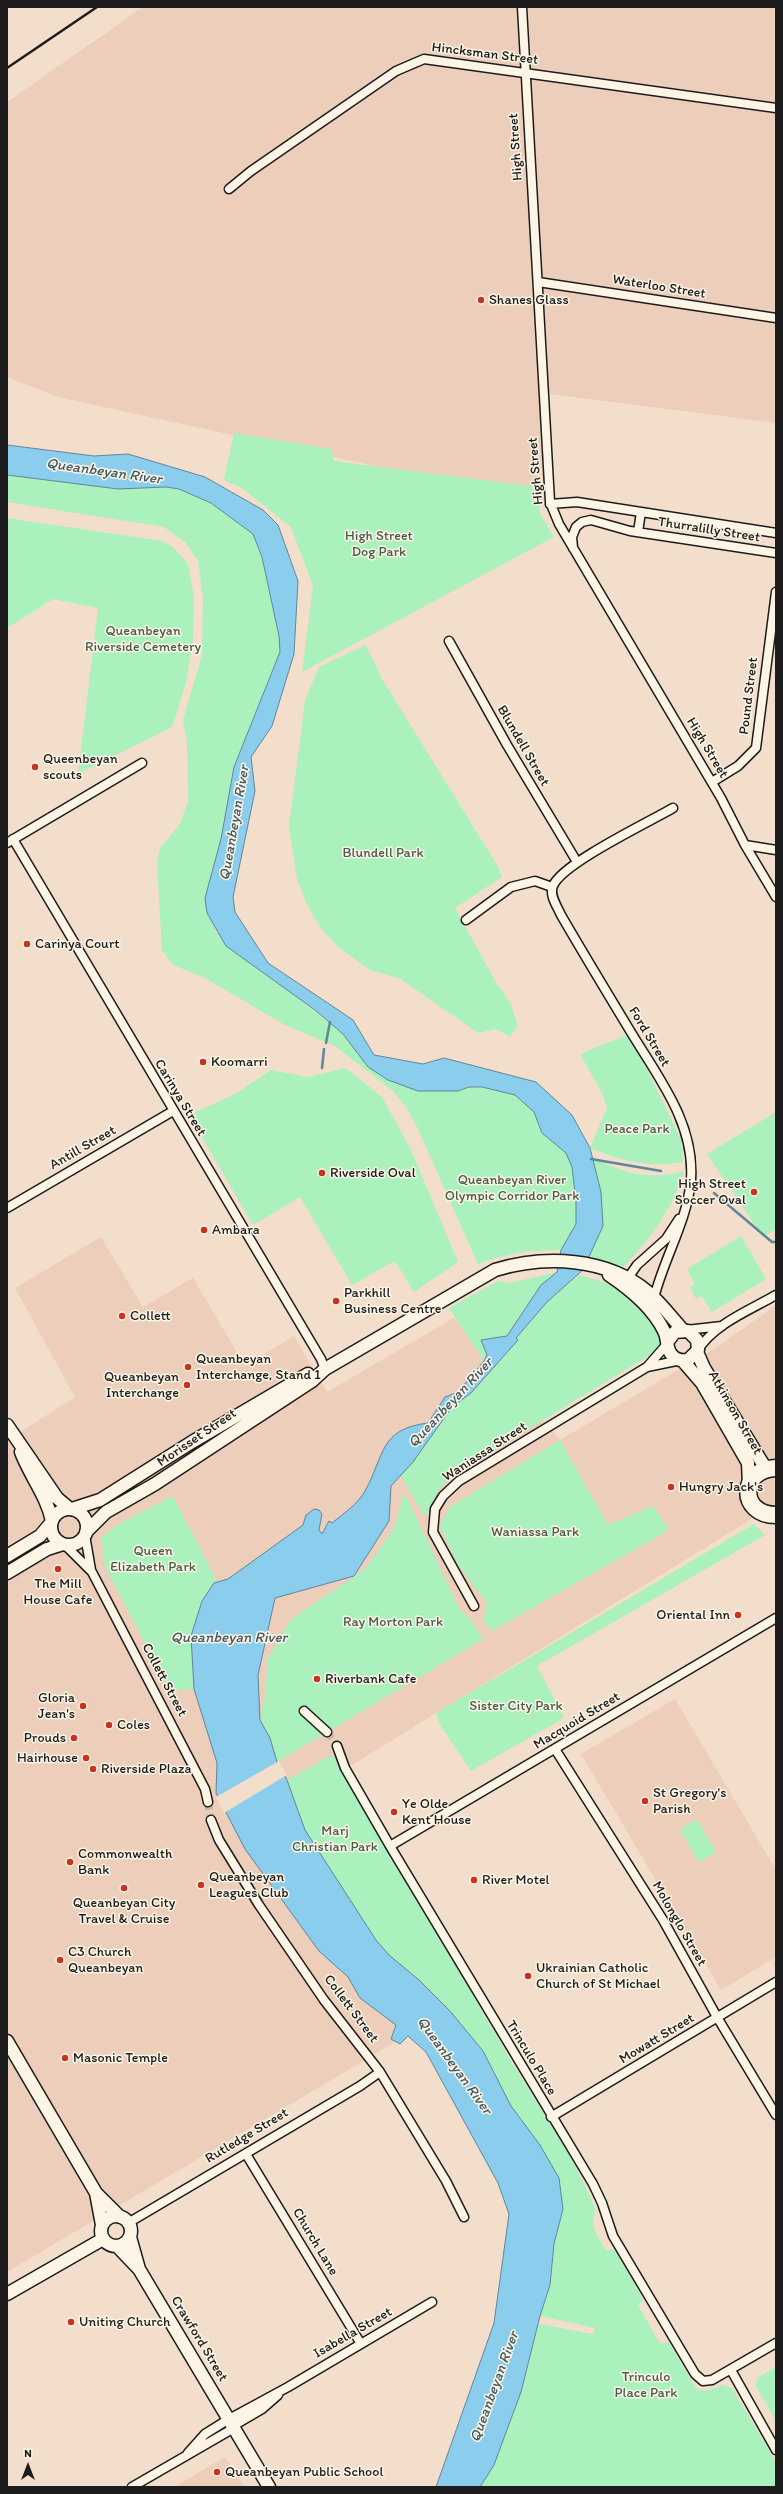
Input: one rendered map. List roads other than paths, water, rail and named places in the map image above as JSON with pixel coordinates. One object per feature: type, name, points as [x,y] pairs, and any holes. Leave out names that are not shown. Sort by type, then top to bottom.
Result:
[{"type":"highway","points":[[771,1468],[752,1478],[749,1485],[749,1498],[752,1506],[758,1512],[774,1517]]},
{"type":"street","name":"High Street","points":[[522,7],[524,72],[538,282],[550,504],[575,552],[712,782],[745,845],[776,897]]},
{"type":"street","name":"Hincksman Street","points":[[229,189],[251,171],[396,71],[424,59],[776,108]]},
{"type":"street","name":"Waterloo Street","points":[[538,282],[776,318]]},
{"type":"street","name":"Thurralilly Street","points":[[550,504],[577,502],[776,533]]},
{"type":"street","name":"Thurralilly Street","points":[[638,532],[641,512]]},
{"type":"street","name":"Thurralilly Street","points":[[575,552],[573,532],[582,522],[597,521],[638,532],[776,553]]},
{"type":"street","name":"Pound Street","points":[[712,782],[738,766],[756,748],[776,592]]},
{"type":"street","name":"Blundell Street","points":[[449,641],[507,745],[577,862]]},
{"type":"street","points":[[10,841],[142,763]]},
{"type":"street","points":[[466,920],[511,887],[535,880],[552,887],[559,876],[577,862],[673,808]]},
{"type":"street","name":"Carinya Street","points":[[10,841],[321,1358],[325,1368]]},
{"type":"street","points":[[745,845],[776,850]]},
{"type":"street","name":"Ford Street","points":[[552,887],[553,899],[561,915],[681,1119],[688,1140],[691,1172],[684,1211],[676,1241],[654,1298]]},
{"type":"street","name":"Antill Street","points":[[7,1208],[173,1111]]},
{"type":"street","name":"Ford Street","points":[[628,1278],[637,1265],[666,1239],[684,1211]]},
{"type":"street","name":"Morisset Street","points":[[71,1509],[100,1500],[230,1419],[305,1376],[325,1368],[495,1270],[515,1264],[556,1260],[576,1262],[628,1278]]},
{"type":"street","name":"Morisset Street","points":[[598,1268],[639,1300]]},
{"type":"street","points":[[628,1278],[654,1298],[685,1330],[696,1338],[697,1351]]},
{"type":"street","points":[[628,1278],[639,1300],[659,1322],[672,1355],[682,1360],[690,1359],[704,1341],[723,1326],[776,1295]]},
{"type":"street","points":[[668,1342],[675,1332],[723,1326]]},
{"type":"street","name":"Waniassa Street","points":[[474,1606],[433,1532],[435,1509],[443,1496],[459,1481],[647,1367],[668,1342]]},
{"type":"street","name":"Atkinson Street","points":[[697,1351],[704,1368],[771,1468]]},
{"type":"street","name":"Waniassa Street","points":[[647,1367],[682,1360]]},
{"type":"street","name":"Atkinson Street","points":[[682,1360],[702,1383],[748,1463],[749,1485]]},
{"type":"street","name":"Morisset Street","points":[[86,1534],[102,1516],[312,1381],[325,1368]]},
{"type":"street","points":[[230,1419],[243,1419],[258,1415]]},
{"type":"street","points":[[7,1425],[18,1443],[37,1466],[57,1498],[71,1509],[84,1516],[87,1526],[86,1534],[77,1543],[64,1544],[47,1549],[7,1573]]},
{"type":"street","points":[[188,1461],[198,1448],[201,1436]]},
{"type":"street","points":[[18,1443],[28,1471],[47,1501],[52,1522],[53,1535],[64,1544]]},
{"type":"street","points":[[7,1556],[40,1536],[60,1511],[71,1509]]},
{"type":"street","name":"Collett Street","points":[[86,1534],[92,1572]]},
{"type":"street","name":"Collett Street","points":[[64,1544],[92,1572],[205,1789],[208,1802]]},
{"type":"street","name":"Macquoid Street","points":[[390,1846],[776,1618]]},
{"type":"street","points":[[304,1711],[327,1732]]},
{"type":"street","name":"Trinculo Place","points":[[337,1746],[345,1768],[390,1846],[596,2190],[616,2243],[694,2372],[704,2381],[715,2379],[731,2370]]},
{"type":"street","name":"Molonglo Street","points":[[556,1749],[663,1920],[717,2017],[776,2115]]},
{"type":"street","name":"Collett Street","points":[[211,1820],[218,1840],[259,1905],[324,2000],[380,2072],[446,2181],[464,2217]]},
{"type":"street","name":"Mowatt Street","points":[[551,2117],[776,1982]]},
{"type":"street","points":[[7,2041],[96,2193],[124,2220],[130,2237],[125,2243],[117,2246],[108,2244],[103,2239],[96,2193]]},
{"type":"street","name":"Rutledge Street","points":[[124,2220],[246,2154],[380,2072]]},
{"type":"street","name":"Church Lane","points":[[246,2154],[361,2344]]},
{"type":"street","points":[[102,2225],[108,2219],[124,2220]]},
{"type":"street","name":"Crawford Street","points":[[130,2237],[139,2269]]},
{"type":"street","points":[[7,2294],[103,2239]]},
{"type":"street","name":"Crawford Street","points":[[117,2246],[139,2269],[269,2487]]},
{"type":"street","name":"Isabella Street","points":[[132,2487],[184,2456],[205,2434],[231,2423],[288,2387],[432,2302]]},
{"type":"street","points":[[776,2343],[731,2370],[776,2450]]},
{"type":"water","name":"Queanbeyan River","points":[[7,445],[94,456],[128,454],[205,477],[263,510],[278,525],[298,581],[294,654],[272,726],[251,757],[255,791],[233,897],[235,912],[268,963],[353,1020],[374,1055],[423,1064],[444,1058],[536,1082],[572,1115],[590,1148],[601,1192],[603,1226],[583,1270],[547,1302],[516,1338],[518,1340],[471,1393],[452,1407],[413,1462],[391,1486],[389,1521],[354,1576],[275,1598],[258,1675],[260,1720],[270,1738],[277,1762],[287,1780],[305,1830],[376,1940],[389,1955],[419,1980],[450,2011],[483,2051],[511,2106],[540,2145],[559,2178],[563,2209],[554,2244],[550,2285],[540,2316],[521,2392],[494,2465],[480,2487],[436,2487],[494,2323],[509,2214],[498,2183],[426,2052],[408,2036],[400,2044],[391,2039],[396,2025],[360,1998],[348,1977],[319,1951],[245,1849],[216,1793],[217,1763],[194,1689],[191,1636],[202,1601],[214,1583],[228,1579],[303,1525],[306,1515],[314,1509],[319,1510],[322,1514],[319,1530],[322,1534],[329,1521],[332,1523],[362,1496],[381,1455],[392,1438],[400,1431],[412,1426],[428,1423],[445,1397],[458,1392],[484,1361],[487,1355],[481,1340],[507,1336],[541,1285],[557,1272],[561,1250],[576,1224],[576,1201],[572,1167],[566,1153],[542,1133],[534,1112],[515,1095],[482,1087],[469,1087],[458,1091],[418,1091],[388,1080],[368,1067],[343,1034],[315,1010],[226,946],[207,913],[205,898],[221,839],[234,767],[280,652],[279,636],[262,557],[253,534],[211,503],[179,489],[166,487],[118,489],[7,475]]},
{"type":"waterway","points":[[326,1043],[330,1022]]},
{"type":"waterway","points":[[322,1068],[324,1049]]},
{"type":"waterway","points":[[591,1159],[661,1171]]},
{"type":"waterway","points":[[714,1193],[772,1242],[776,1242]]},
{"type":"tunnel","points":[[327,1732],[337,1746]]},
{"type":"tunnel","points":[[208,1802],[211,1820]]},
{"type":"railway","points":[[7,68],[97,7]]},
{"type":"place","name":"Shanes Glass","points":[[481,300]]},
{"type":"place","name":"Queenbeyan scouts","points":[[35,767]]},
{"type":"place","name":"Carinya Court","points":[[27,944]]},
{"type":"place","name":"Koomarri","points":[[203,1062]]},
{"type":"place","name":"Riverside Oval","points":[[322,1173]]},
{"type":"place","name":"High Street Soccer Oval","points":[[754,1192]]},
{"type":"place","name":"Ambara","points":[[204,1230]]},
{"type":"place","name":"Parkhill Business Centre","points":[[336,1301]]},
{"type":"place","name":"Collett","points":[[122,1316]]},
{"type":"place","name":"Queanbeyan Interchange, Stand 1","points":[[188,1367]]},
{"type":"place","name":"Queanbeyan Interchange","points":[[187,1385]]},
{"type":"place","name":"Hungry Jack's","points":[[671,1487]]},
{"type":"place","name":"The Mill House Cafe","points":[[58,1569]]},
{"type":"place","name":"Oriental Inn","points":[[738,1615]]},
{"type":"place","name":"Riverbank Cafe","points":[[317,1679]]},
{"type":"place","name":"Gloria Jean's","points":[[83,1706]]},
{"type":"place","name":"Coles","points":[[109,1725]]},
{"type":"place","name":"Prouds","points":[[74,1738]]},
{"type":"place","name":"Hairhouse","points":[[86,1758]]},
{"type":"place","name":"Riverside Plaza","points":[[93,1769]]},
{"type":"place","name":"St Gregory's Parish","points":[[645,1801]]},
{"type":"place","name":"Ye Olde Kent House","points":[[394,1812]]},
{"type":"place","name":"Commonwealth Bank","points":[[70,1862]]},
{"type":"place","name":"River Motel","points":[[474,1880]]},
{"type":"place","name":"Queanbeyan Leagues Club","points":[[201,1885]]},
{"type":"place","name":"Queanbeyan City Travel & Cruise","points":[[124,1888]]},
{"type":"place","name":"C3 Church Queanbeyan","points":[[60,1960]]},
{"type":"place","name":"Ukrainian Catholic Church of St Michael","points":[[528,1976]]},
{"type":"place","name":"Masonic Temple","points":[[65,2058]]},
{"type":"place","name":"Uniting Church","points":[[71,2322]]},
{"type":"place","name":"Queanbeyan Public School","points":[[217,2472]]},
{"type":"park label","name":"High Street Dog Park","points":[[379,544]]},
{"type":"park label","name":"Queanbeyan Riverside Cemetery","points":[[143,640]]},
{"type":"park label","name":"Blundell Park","points":[[383,853]]},
{"type":"park label","name":"Peace Park","points":[[637,1129]]},
{"type":"park label","name":"Queanbeyan River Olympic Corridor Park","points":[[512,1188]]},
{"type":"park label","name":"Waniassa Park","points":[[535,1532]]},
{"type":"park label","name":"Queen Elizabeth Park","points":[[153,1560]]},
{"type":"park label","name":"Ray Morton Park","points":[[393,1622]]},
{"type":"park label","name":"Sister City Park","points":[[516,1706]]},
{"type":"park label","name":"Marj Christian Park","points":[[335,1840]]},
{"type":"park label","name":"Trinculo Place Park","points":[[646,2386]]}]
